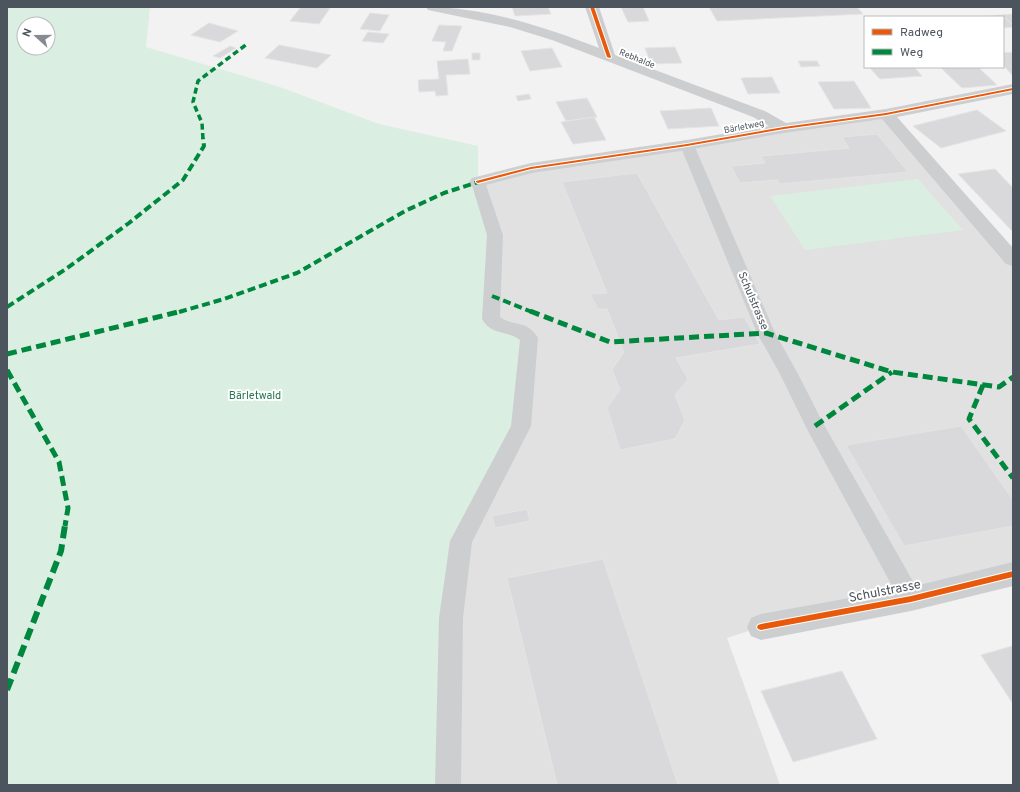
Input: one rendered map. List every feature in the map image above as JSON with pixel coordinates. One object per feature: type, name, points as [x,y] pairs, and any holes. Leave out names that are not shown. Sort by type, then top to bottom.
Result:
[{"type":"street","name":"Rebhalde","points":[[433,7],[513,24],[557,37],[706,96],[759,114],[784,128]]},
{"type":"street","points":[[592,7],[609,57]]},
{"type":"street","name":"Bärletweg","points":[[478,182],[531,168],[688,145],[784,128],[886,114],[1013,89]]},
{"type":"street","points":[[886,114],[1013,260]]},
{"type":"street","name":"Schulstrasse","points":[[761,627],[911,599],[1013,574]]},
{"type":"lane","name":"Schulstrasse","points":[[688,145],[766,333],[788,372],[815,426],[911,599]]},
{"type":"lane","points":[[448,785],[451,618],[460,541],[522,426],[529,338],[518,329],[501,327],[491,319],[495,235],[478,182]]},
{"type":"shaded area","points":[[886,114],[1013,260],[1013,574],[761,627],[727,638],[780,785],[448,785],[451,618],[501,327],[478,182]]},
{"type":"green space","name":"Bärletwald","points":[[7,7],[150,7],[146,47],[280,87],[379,124],[478,146],[478,182],[495,235],[491,319],[529,338],[521,426],[461,541],[448,785],[7,785]]},
{"type":"green space","points":[[918,179],[963,230],[805,250],[770,196]]},
{"type":"building","points":[[301,7],[330,8],[319,24],[290,21]]},
{"type":"building","points":[[512,7],[548,7],[551,14],[515,16]]},
{"type":"building","points":[[621,7],[643,7],[649,21],[628,22]]},
{"type":"building","points":[[709,7],[857,7],[863,14],[717,21]]},
{"type":"building","points":[[370,13],[389,15],[380,31],[360,29]]},
{"type":"building","points":[[1013,14],[1013,25],[1004,16],[1002,15]]},
{"type":"building","points":[[1004,17],[1013,25],[1013,27],[1004,28]]},
{"type":"building","points":[[209,23],[238,31],[220,42],[191,35]]},
{"type":"building","points":[[439,25],[462,26],[452,51],[443,51],[446,42],[432,41]]},
{"type":"building","points":[[368,32],[389,34],[383,43],[362,41]]},
{"type":"building","points":[[279,45],[331,55],[317,68],[265,58]]},
{"type":"building","points":[[230,46],[236,48],[220,58],[213,56]]},
{"type":"building","points":[[675,47],[682,63],[651,64],[645,48]]},
{"type":"building","points":[[552,48],[562,67],[530,71],[521,51]]},
{"type":"building","points":[[1013,52],[1013,76],[1004,66],[1004,53]]},
{"type":"building","points":[[472,53],[480,53],[480,60],[472,60]]},
{"type":"building","points":[[468,59],[470,74],[446,75],[448,95],[436,96],[435,91],[419,92],[418,80],[439,79],[437,61]]},
{"type":"building","points":[[798,61],[817,61],[820,66],[801,67]]},
{"type":"building","points":[[870,68],[915,68],[922,76],[880,79]]},
{"type":"building","points":[[941,68],[979,68],[997,85],[962,88]]},
{"type":"building","points":[[772,77],[780,93],[748,94],[741,78]]},
{"type":"building","points":[[854,81],[871,108],[834,109],[818,82]]},
{"type":"building","points":[[529,94],[531,99],[518,101],[516,96]]},
{"type":"building","points":[[587,98],[597,117],[566,121],[556,102]]},
{"type":"building","points":[[711,108],[719,126],[668,129],[660,111]]},
{"type":"building","points":[[977,110],[1006,131],[941,148],[913,126]]},
{"type":"building","points":[[594,117],[606,140],[573,144],[561,122]]},
{"type":"building","points":[[877,134],[908,172],[780,184],[777,180],[740,183],[731,166],[765,163],[761,156],[849,148],[842,137]]},
{"type":"building","points":[[995,169],[1013,188],[1013,232],[958,174]]},
{"type":"building","points":[[637,173],[719,320],[744,317],[760,344],[676,358],[688,379],[675,395],[685,420],[675,439],[620,450],[607,408],[620,390],[612,370],[624,352],[607,309],[598,309],[590,294],[607,293],[562,182]]},
{"type":"building","points":[[961,426],[1013,500],[1013,526],[904,546],[846,445]]},
{"type":"building","points":[[527,509],[530,521],[495,528],[492,516]]},
{"type":"building","points":[[603,559],[678,785],[557,785],[507,578]]},
{"type":"building","points":[[1013,646],[1013,704],[981,655]]},
{"type":"building","points":[[842,671],[877,739],[793,762],[761,691]]},
{"type":"marked path","points":[[7,307],[66,269],[129,223],[183,180],[204,146],[202,123],[193,102],[198,81],[247,44]]},
{"type":"marked path","points":[[7,354],[157,318],[224,299],[297,273],[405,211],[444,193],[478,182]]},
{"type":"marked path","points":[[492,296],[610,342],[766,333],[892,372],[999,387],[1013,377]]},
{"type":"marked path","points":[[7,370],[59,462],[68,508],[61,551],[7,690]]},
{"type":"marked path","points":[[815,426],[892,372]]},
{"type":"marked path","points":[[983,385],[969,419],[1013,478]]},
{"type":"cycle path","points":[[592,7],[609,57]]},
{"type":"cycle path","points":[[478,182],[531,168],[687,145],[784,128],[886,114],[1013,89]]},
{"type":"cycle path","points":[[761,627],[911,599],[1013,574]]}]
